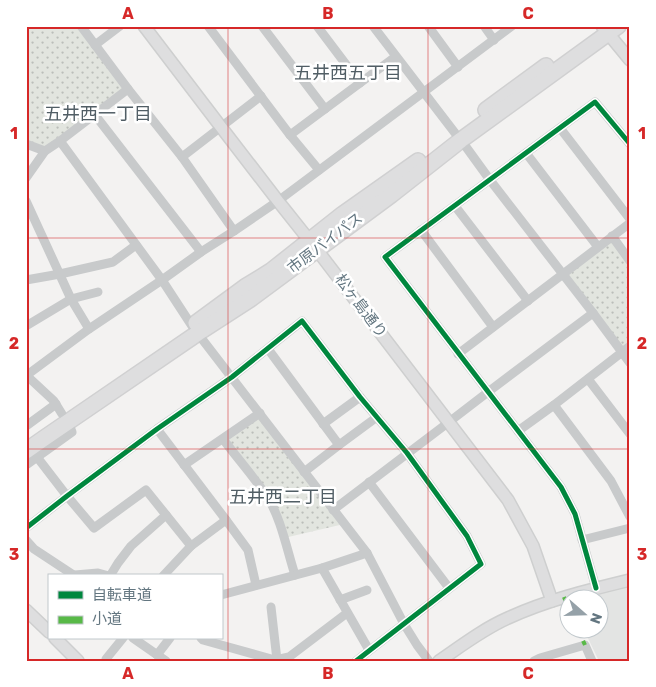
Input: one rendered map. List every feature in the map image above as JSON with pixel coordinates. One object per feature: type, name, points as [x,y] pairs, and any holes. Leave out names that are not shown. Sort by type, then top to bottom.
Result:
[{"type":"highway","name":"市原バイパス","points":[[26,440],[62,413],[195,329],[245,287],[313,245],[343,214],[409,168],[458,137],[512,90],[606,28]]},
{"type":"highway","name":"市原バイパス","points":[[32,454],[62,413]]},
{"type":"street","points":[[81,26],[182,157],[234,231]]},
{"type":"street","points":[[95,45],[120,26]]},
{"type":"street","name":"松ヶ島通り","points":[[144,26],[508,500],[534,546],[552,601]]},
{"type":"street","points":[[208,26],[290,135],[319,170]]},
{"type":"street","points":[[262,26],[325,109]]},
{"type":"street","points":[[317,26],[360,83]]},
{"type":"street","points":[[373,26],[630,363]]},
{"type":"street","points":[[428,26],[458,66]]},
{"type":"street","points":[[484,26],[494,40]]},
{"type":"street","points":[[26,426],[62,413],[54,401],[26,375],[201,252],[278,201],[512,26]]},
{"type":"street","points":[[606,28],[630,60]]},
{"type":"street","points":[[290,135],[395,57]]},
{"type":"street","points":[[26,178],[44,151],[128,89]]},
{"type":"street","points":[[182,157],[261,96]]},
{"type":"street","points":[[596,588],[575,514],[561,487],[385,257],[595,102],[630,144]]},
{"type":"street","points":[[94,115],[201,252]]},
{"type":"street","points":[[458,354],[630,221],[560,128]]},
{"type":"street","points":[[60,141],[162,280],[195,329],[367,554],[404,624],[429,661]]},
{"type":"street","points":[[26,144],[44,151]]},
{"type":"street","points":[[526,153],[598,247]]},
{"type":"street","points":[[26,201],[71,299],[89,330]]},
{"type":"street","points":[[454,206],[528,301]]},
{"type":"street","points":[[421,230],[493,327]]},
{"type":"street","points":[[612,236],[630,261]]},
{"type":"street","points":[[26,280],[113,262],[136,245]]},
{"type":"street","points":[[26,326],[71,299],[98,292]]},
{"type":"street","points":[[333,510],[593,313]]},
{"type":"street","points":[[26,528],[157,429],[232,377],[302,321],[407,453],[467,536],[481,564],[356,661]]},
{"type":"street","points":[[518,431],[630,346]]},
{"type":"street","points":[[268,349],[339,445]]},
{"type":"street","points":[[588,378],[630,434]]},
{"type":"street","points":[[323,424],[360,396]]},
{"type":"street","points":[[554,405],[611,481],[630,517]]},
{"type":"street","points":[[184,465],[260,413]]},
{"type":"street","points":[[304,472],[377,417]]},
{"type":"street","points":[[157,429],[248,550],[256,585]]},
{"type":"street","points":[[223,439],[268,498],[281,529],[295,575]]},
{"type":"street","points":[[26,465],[32,454],[94,528],[146,490],[191,546]]},
{"type":"street","points":[[369,482],[449,588]]},
{"type":"street","points":[[111,574],[131,546],[166,515]]},
{"type":"street","points":[[165,574],[191,546],[226,520]]},
{"type":"street","points":[[582,540],[630,528]]},
{"type":"street","points":[[26,540],[34,549],[72,574]]},
{"type":"street","points":[[222,594],[322,568],[367,554]]},
{"type":"street","points":[[322,568],[369,650]]},
{"type":"street","points":[[439,661],[477,635],[507,618],[552,601],[630,580]]},
{"type":"street","points":[[340,600],[366,590]]},
{"type":"street","points":[[270,608],[277,660]]},
{"type":"street","points":[[26,610],[48,631]]},
{"type":"street","points":[[208,640],[277,660],[289,657],[347,613]]},
{"type":"street","points":[[57,640],[78,661]]},
{"type":"street","points":[[106,661],[121,640]]},
{"type":"street","points":[[136,640],[166,661]]},
{"type":"street","points":[[157,654],[168,640]]},
{"type":"street","points":[[538,660],[585,645],[592,661]]},
{"type":"shaded area","points":[[26,26],[76,26],[122,86],[122,90],[45,147],[26,140]]},
{"type":"shaded area","points":[[612,236],[630,261],[630,346],[621,353],[563,274]]},
{"type":"shaded area","points":[[260,413],[344,524],[284,538],[275,513],[223,439]]},
{"type":"shaded area","points":[[630,586],[630,661],[599,661],[589,640],[608,640],[608,592]]},
{"type":"marked path","points":[[583,640],[585,645]]},
{"type":"cycle path","points":[[596,588],[575,514],[561,487],[385,257],[595,102],[630,144]]},
{"type":"cycle path","points":[[26,528],[157,429],[232,377],[302,321],[360,397],[407,453],[467,536],[481,564],[356,661]]},
{"type":"district","name":"五井西五丁目","points":[[348,73]]},
{"type":"district","name":"五井西一丁目","points":[[98,114]]},
{"type":"district","name":"五井西二丁目","points":[[283,497]]}]
